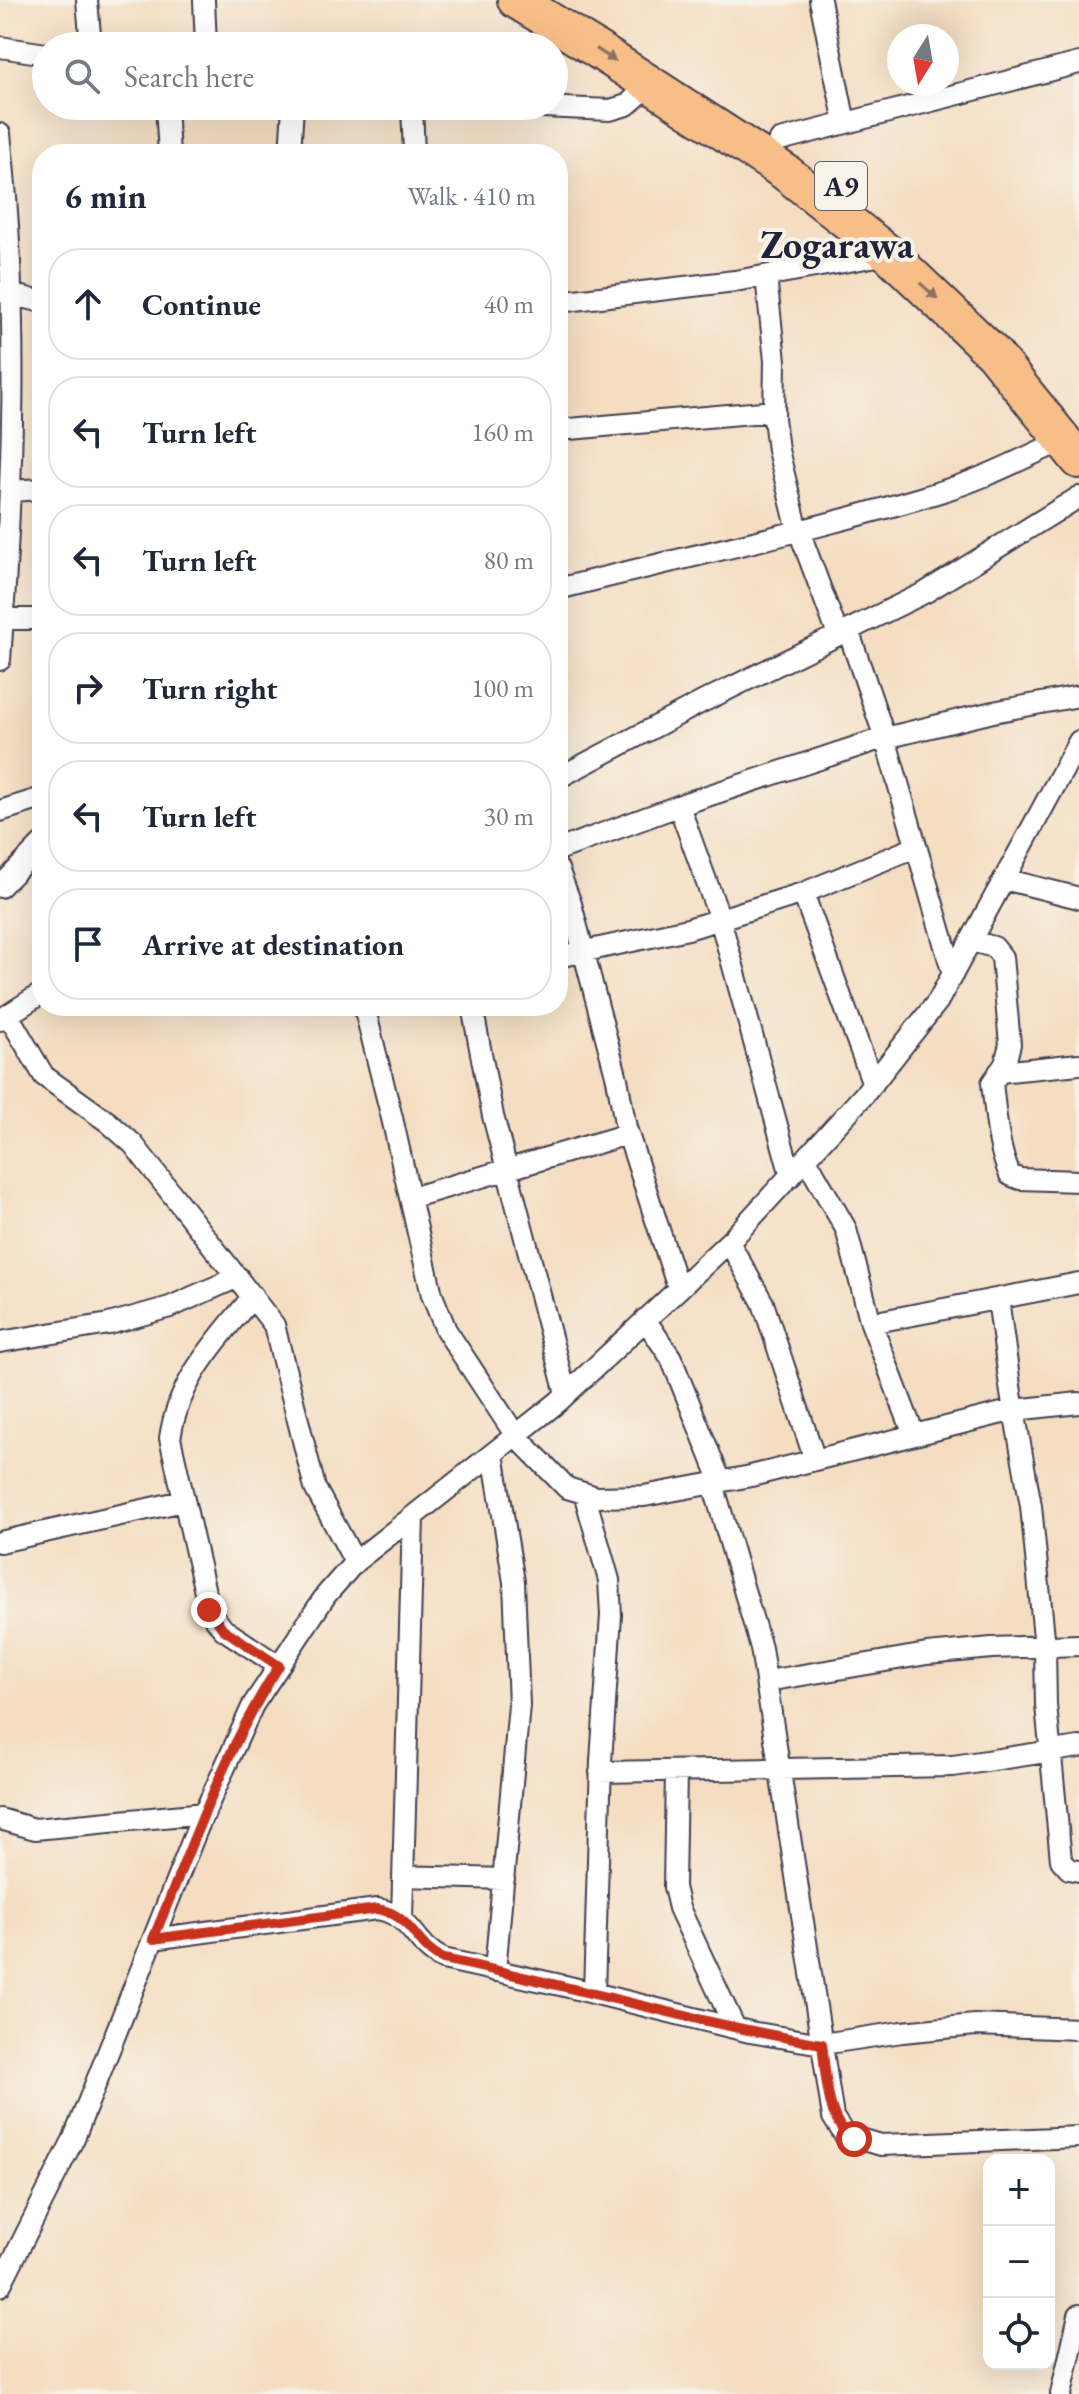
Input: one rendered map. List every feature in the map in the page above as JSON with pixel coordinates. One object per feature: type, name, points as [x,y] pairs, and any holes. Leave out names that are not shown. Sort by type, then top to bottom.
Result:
[{"type":"highway","name":"A9","points":[[516,0],[567,32]]},
{"type":"highway","name":"A9","points":[[563,0],[780,140],[904,236],[1012,337],[1074,440]]},
{"type":"highway","name":"A9","points":[[568,32],[785,172],[889,254],[993,353],[1074,440]]},
{"type":"street","points":[[87,0],[90,32]]},
{"type":"street","points":[[204,0],[205,32]]},
{"type":"street","points":[[820,0],[845,123]]},
{"type":"street","points":[[0,47],[32,52]]},
{"type":"street","points":[[780,140],[1079,63]]},
{"type":"street","points":[[568,108],[610,110],[627,105],[651,84]]},
{"type":"street","points":[[167,120],[168,144]]},
{"type":"street","points":[[291,144],[292,120]]},
{"type":"street","points":[[413,120],[414,144]]},
{"type":"street","points":[[0,134],[15,390],[6,458],[11,491],[0,660]]},
{"type":"street","points":[[568,301],[766,276],[889,254]]},
{"type":"street","points":[[766,276],[775,361],[774,411],[778,450],[799,531],[885,738],[953,974]]},
{"type":"street","points":[[7,292],[32,299]]},
{"type":"street","points":[[568,429],[774,411]]},
{"type":"street","points":[[568,586],[799,531],[950,489],[1074,440]]},
{"type":"street","points":[[11,491],[32,490]]},
{"type":"street","points":[[568,773],[926,592],[1079,497]]},
{"type":"street","points":[[2,619],[32,619]]},
{"type":"street","points":[[568,846],[885,738],[993,712],[1079,696]]},
{"type":"street","points":[[0,2286],[74,2138],[205,1813],[253,1705],[326,1595],[355,1562],[566,1394],[729,1242],[873,1084],[938,1001],[1079,741]]},
{"type":"street","points":[[0,811],[32,801]]},
{"type":"street","points":[[679,806],[720,919],[791,1176]]},
{"type":"street","points":[[568,955],[688,929],[803,893],[916,847]]},
{"type":"street","points":[[0,887],[32,854]]},
{"type":"street","points":[[1004,879],[1079,898]]},
{"type":"street","points":[[803,893],[873,1084]]},
{"type":"street","points":[[568,896],[628,1134],[678,1288]]},
{"type":"street","points":[[971,941],[994,947],[1002,957],[1010,1044],[1008,1056],[992,1083],[1000,1149],[1010,1175],[1020,1179],[1079,1181]]},
{"type":"street","points":[[32,1000],[4,1018],[44,1076],[133,1144],[274,1325],[315,1488],[355,1562]]},
{"type":"street","points":[[366,1016],[432,1295],[446,1330],[516,1436],[567,1488],[597,1497],[644,1496],[717,1483],[1014,1410],[1079,1403]]},
{"type":"street","points":[[474,1016],[493,1116],[566,1394]]},
{"type":"street","points":[[999,1072],[1079,1064]]},
{"type":"street","points":[[410,1198],[628,1134]]},
{"type":"street","points":[[806,1159],[846,1229],[871,1323],[914,1435]]},
{"type":"street","points":[[729,1242],[763,1303],[815,1460]]},
{"type":"street","points":[[0,1342],[109,1324],[170,1307],[238,1277]]},
{"type":"street","points":[[871,1323],[1079,1283]]},
{"type":"street","points":[[253,1296],[194,1369],[175,1410],[170,1438],[209,1610],[223,1629],[279,1666]]},
{"type":"street","points":[[998,1299],[1031,1506],[1061,1860],[1069,1869],[1079,1871]]},
{"type":"street","points":[[645,1319],[671,1358],[717,1483],[761,1648],[833,2117],[844,2134],[881,2145],[1079,2137]]},
{"type":"street","points":[[493,1454],[514,1582],[519,1690],[495,1971]]},
{"type":"street","points":[[584,1493],[609,1580],[610,1603],[600,1772],[594,1993]]},
{"type":"street","points":[[0,1542],[183,1501]]},
{"type":"street","points":[[402,1918],[413,1517]]},
{"type":"street","points":[[767,1681],[927,1654],[1079,1645]]},
{"type":"street","points":[[600,1772],[953,1766],[1079,1747]]},
{"type":"street","points":[[676,1771],[674,1887],[679,1908],[735,2028]]},
{"type":"street","points":[[0,1819],[35,1829],[205,1813]]},
{"type":"street","points":[[403,1876],[504,1879]]},
{"type":"street","points":[[153,1939],[388,1910],[402,1918],[429,1952],[443,1959],[735,2028],[822,2044],[975,2025],[1079,2029]]},
{"type":"street","points":[[1061,2394],[1074,2356],[1079,2315]]},
{"type":"district","name":"Zogarawa","points":[[837,244]]},
{"type":"route","points":[[209,1610],[223,1629],[279,1666],[253,1705],[197,1829],[153,1939],[388,1910],[402,1918],[429,1952],[443,1959],[750,2032],[822,2044],[833,2117],[844,2134],[854,2139]]}]
